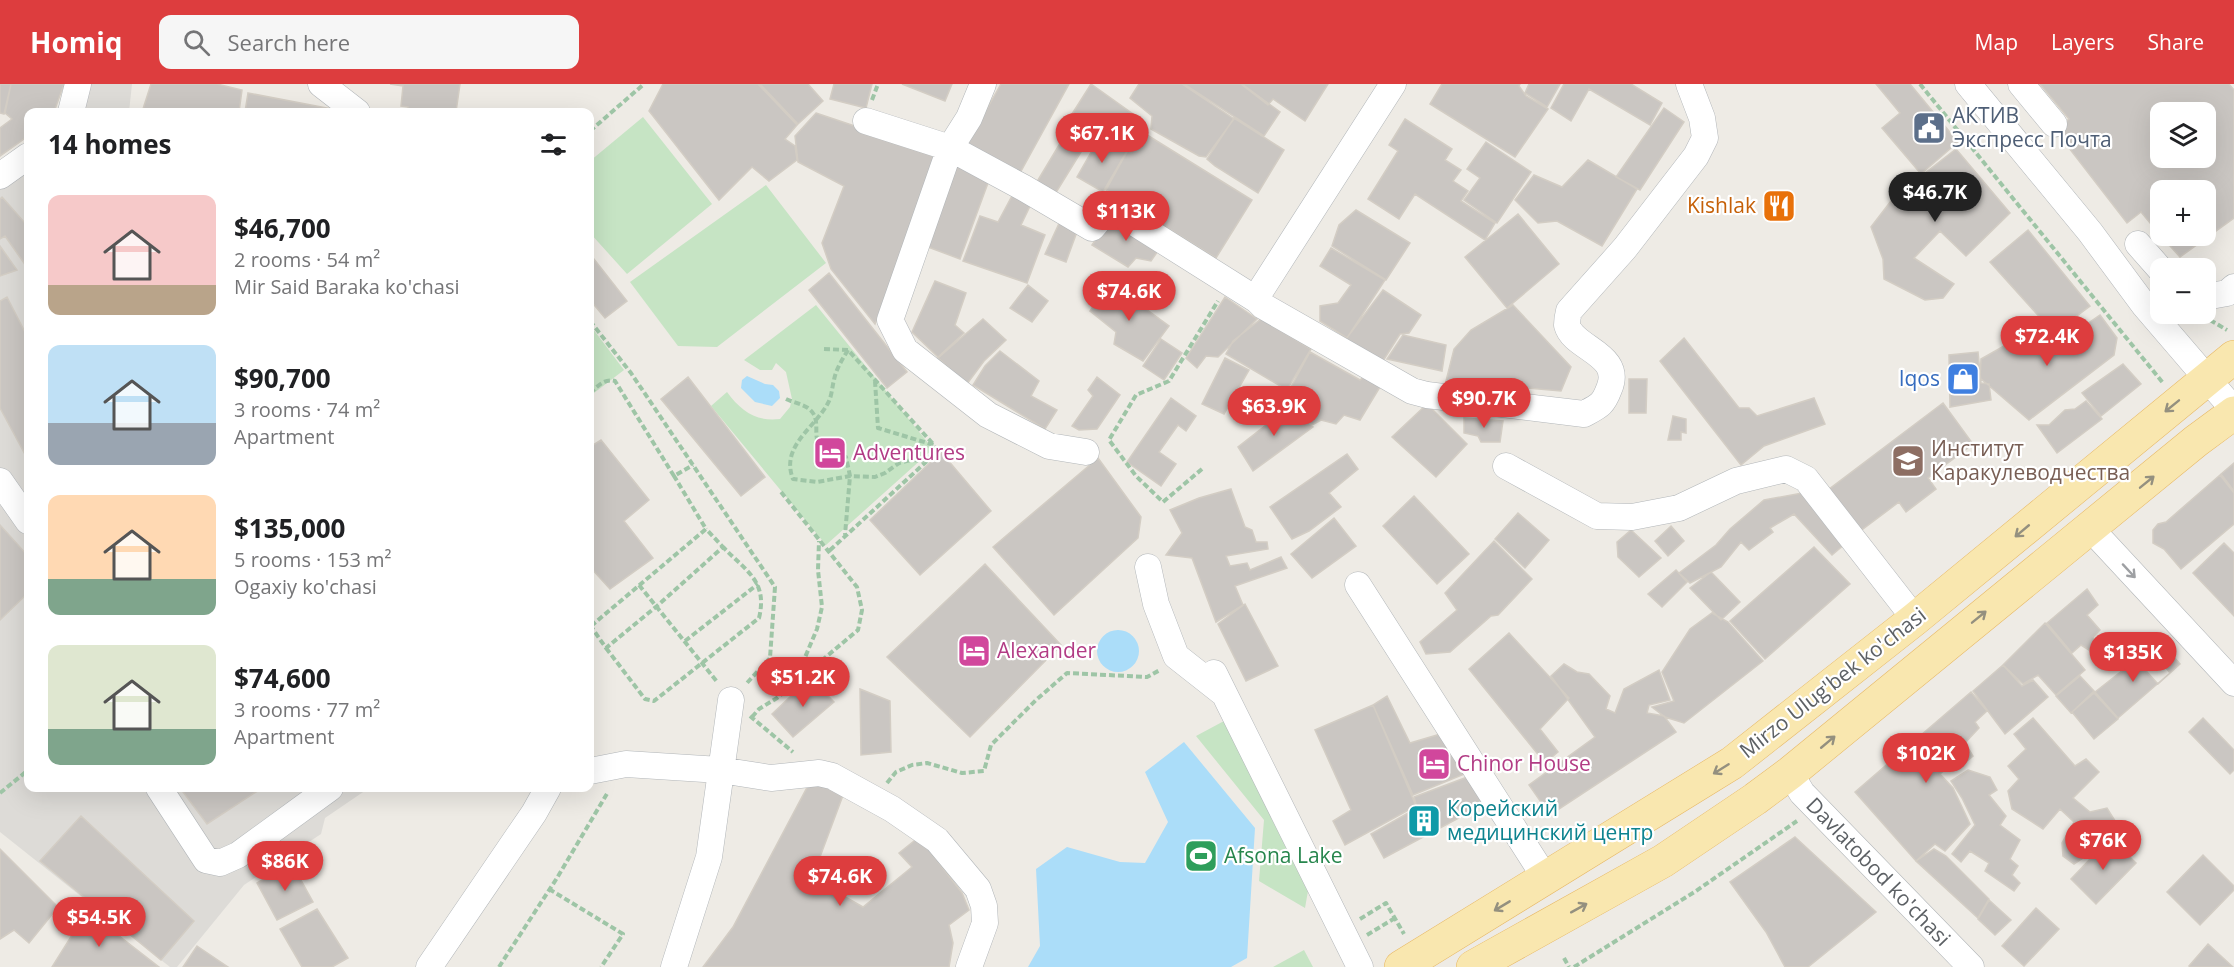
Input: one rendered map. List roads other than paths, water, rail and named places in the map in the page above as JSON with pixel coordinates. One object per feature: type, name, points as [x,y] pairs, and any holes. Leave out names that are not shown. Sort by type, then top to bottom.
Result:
[{"type":"main road","name":"Mirzo Ulug'bek ko'chasi","points":[[1403,952],[1546,879],[1732,763],[1915,619],[2206,379],[2231,344]]},
{"type":"main road","name":"Mirzo Ulug'bek ko'chasi","points":[[1473,967],[1663,861],[1790,773],[2234,412]]},
{"type":"street","points":[[73,108],[78,84]]},
{"type":"street","points":[[321,84],[352,108]]},
{"type":"street","points":[[983,84],[969,118],[950,148],[890,320],[905,350],[988,416],[1049,446],[1086,452]]},
{"type":"street","points":[[1257,300],[1259,293],[1393,84]]},
{"type":"street","points":[[866,121],[950,148],[1092,228],[1111,206],[1263,306],[1413,391],[1427,395],[1584,414],[1604,403],[1613,380],[1609,365],[1570,332],[1567,323],[1569,311],[1625,248],[1696,156],[1705,138],[1702,118],[1689,84]]},
{"type":"street","points":[[2021,84],[2054,124]]},
{"type":"street","points":[[1980,88],[2090,232],[2150,298]]},
{"type":"street","points":[[0,176],[24,159]]},
{"type":"street","points":[[2138,244],[2150,258]]},
{"type":"street","points":[[2216,301],[2234,287]]},
{"type":"street","points":[[2168,324],[2206,379],[2234,412]]},
{"type":"street","points":[[1506,466],[1597,516],[1632,517],[1680,508],[1736,481],[1786,469],[1806,479],[1915,619]]},
{"type":"street","points":[[0,481],[24,515]]},
{"type":"street","points":[[2090,528],[2234,683]]},
{"type":"street","points":[[1148,567],[1156,604],[1176,656],[1219,683],[1353,933],[1360,967]]},
{"type":"street","points":[[1358,585],[1546,879]]},
{"type":"street","points":[[674,967],[709,857],[731,700]]},
{"type":"street","points":[[594,770],[626,764],[720,770],[771,778],[819,773],[832,776],[892,809],[937,840],[978,889],[984,906],[985,923],[969,967]]},
{"type":"street","name":"Davlatobod ko'chasi","points":[[1790,773],[1802,793],[1971,967]]},
{"type":"street","points":[[162,792],[206,860],[220,863],[238,855],[325,792]]},
{"type":"street","points":[[429,967],[534,813],[546,792]]},
{"type":"water","points":[[747,376],[773,385],[779,391],[780,398],[772,406],[755,402],[741,388],[742,380]]},
{"type":"water","points":[[1118,630],[1126,631],[1133,636],[1138,643],[1138,659],[1133,666],[1126,671],[1118,672],[1110,671],[1103,666],[1098,659],[1097,651],[1098,643],[1103,636],[1110,631]]},
{"type":"water","name":"Afsona Lake","points":[[1184,742],[1255,828],[1247,958],[1231,967],[1028,967],[1040,946],[1036,869],[1067,847],[1120,862],[1145,863],[1168,822],[1145,772]]},
{"type":"place","name":"АКТИВ Экспресс Почта","points":[[1929,128]]},
{"type":"place","name":"Kishlak","points":[[1779,206]]},
{"type":"place","name":"Iqos","points":[[1963,379]]},
{"type":"place","name":"Adventures","points":[[830,453]]},
{"type":"place","name":"Институт Каракулеводчества","points":[[1908,461]]},
{"type":"place","name":"Alexander","points":[[974,651]]},
{"type":"place","name":"Chinor House","points":[[1434,764]]},
{"type":"place","name":"Корейский медицинский центр","points":[[1424,821]]},
{"type":"place","name":"Afsona Lake","points":[[1201,856]]}]
